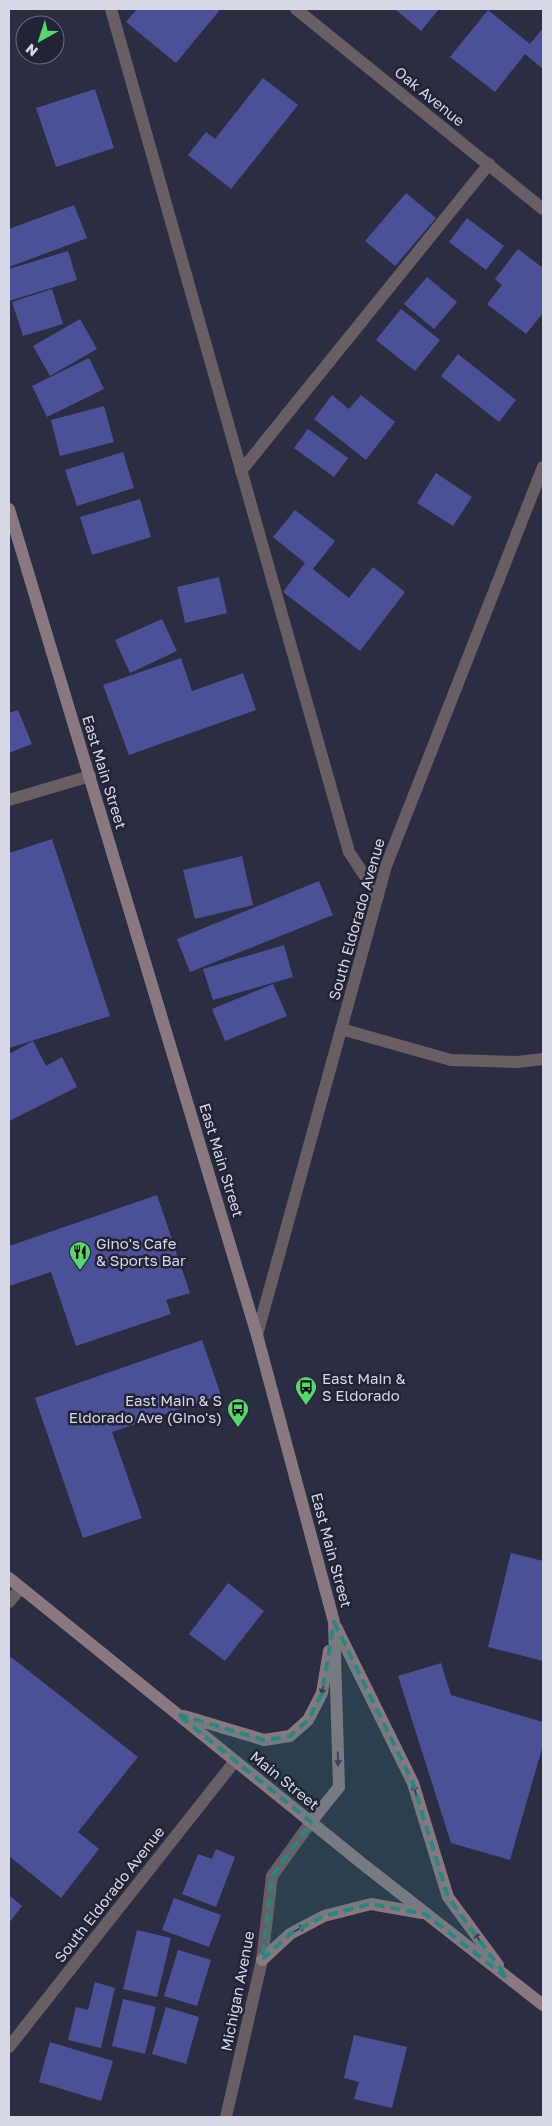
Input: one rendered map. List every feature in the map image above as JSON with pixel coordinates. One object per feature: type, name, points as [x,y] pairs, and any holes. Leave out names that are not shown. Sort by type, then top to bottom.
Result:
[{"type":"street","points":[[111,9],[349,852],[378,896]]},
{"type":"street","name":"Oak Avenue","points":[[298,9],[543,209]]},
{"type":"street","points":[[241,471],[488,164]]},
{"type":"street","name":"South Eldorado Avenue","points":[[257,1335],[386,866],[543,467]]},
{"type":"street","name":"East Main Street","points":[[9,509],[257,1335],[334,1622],[339,1787],[311,1822]]},
{"type":"street","points":[[9,800],[90,776]]},
{"type":"street","points":[[341,1029],[451,1060],[517,1062],[543,1059]]},
{"type":"street","name":"Main Street","points":[[9,1578],[425,1914],[543,2005]]},
{"type":"street","points":[[9,1602],[21,1588]]},
{"type":"street","points":[[177,1714],[264,1740],[290,1736],[308,1720],[322,1693],[334,1622]]},
{"type":"street","points":[[334,1622],[413,1783],[448,1897],[507,1978]]},
{"type":"street","name":"South Eldorado Avenue","points":[[9,2047],[235,1761]]},
{"type":"street","name":"Michigan Avenue","points":[[226,2117],[262,1960],[272,1876],[311,1822]]},
{"type":"street","points":[[262,1960],[290,1934],[324,1916],[371,1904],[425,1914]]},
{"type":"highlighted area","points":[[334,1622],[413,1783],[448,1897],[507,1978],[425,1914],[371,1904],[324,1916],[290,1934],[262,1960],[272,1876],[311,1822],[177,1714],[264,1740],[290,1736],[308,1720],[322,1693]]},
{"type":"building","points":[[137,9],[217,9],[219,11],[176,63],[126,22]]},
{"type":"building","points":[[395,9],[439,9],[421,31]]},
{"type":"building","points":[[488,10],[530,44],[543,28],[543,69],[525,54],[495,92],[450,57]]},
{"type":"building","points":[[263,78],[298,105],[231,189],[188,155],[206,132],[215,139]]},
{"type":"building","points":[[95,89],[114,148],[56,167],[36,108]]},
{"type":"building","points":[[406,193],[436,218],[395,266],[365,241]]},
{"type":"building","points":[[74,205],[87,238],[9,267],[9,229]]},
{"type":"building","points":[[467,218],[504,246],[486,270],[449,242]]},
{"type":"building","points":[[518,249],[543,268],[543,313],[526,334],[487,304],[502,285],[495,279]]},
{"type":"building","points":[[68,251],[77,280],[9,301],[9,269]]},
{"type":"building","points":[[427,277],[457,302],[434,329],[404,304]]},
{"type":"building","points":[[52,289],[63,324],[23,336],[12,302]]},
{"type":"building","points":[[401,309],[440,340],[415,371],[376,340]]},
{"type":"building","points":[[80,319],[97,349],[50,376],[33,346]]},
{"type":"building","points":[[458,354],[516,400],[499,422],[441,376]]},
{"type":"building","points":[[89,358],[104,389],[47,417],[32,386]]},
{"type":"building","points":[[332,395],[349,409],[361,395],[395,422],[366,460],[314,419]]},
{"type":"building","points":[[104,406],[114,442],[60,456],[51,420]]},
{"type":"building","points":[[308,429],[348,458],[334,477],[294,448]]},
{"type":"building","points":[[123,452],[134,488],[77,506],[65,470]]},
{"type":"building","points":[[436,473],[472,497],[453,526],[417,503]]},
{"type":"building","points":[[140,499],[151,537],[92,555],[80,517]]},
{"type":"building","points":[[295,510],[335,541],[313,569],[349,598],[373,567],[405,592],[360,651],[283,592],[305,563],[273,537]]},
{"type":"building","points":[[219,577],[227,613],[185,623],[177,587]]},
{"type":"building","points":[[162,619],[177,651],[130,673],[115,640]]},
{"type":"building","points":[[181,658],[192,691],[243,673],[256,710],[129,755],[103,685]]},
{"type":"building","points":[[18,710],[32,744],[9,753],[9,713]]},
{"type":"building","points":[[52,839],[110,1016],[9,1048],[9,853]]},
{"type":"building","points":[[242,856],[253,905],[195,919],[183,870]]},
{"type":"building","points":[[319,881],[333,915],[190,972],[177,939]]},
{"type":"building","points":[[284,945],[293,977],[213,1000],[203,969]]},
{"type":"building","points":[[273,984],[287,1016],[225,1041],[212,1009]]},
{"type":"building","points":[[33,1041],[46,1066],[62,1057],[77,1087],[9,1121],[9,1054]]},
{"type":"building","points":[[157,1195],[190,1293],[166,1300],[171,1314],[76,1346],[51,1272],[9,1286],[9,1246]]},
{"type":"building","points":[[202,1340],[221,1395],[112,1432],[142,1518],[83,1538],[35,1398]]},
{"type":"building","points":[[511,1553],[543,1561],[543,1661],[488,1647]]},
{"type":"building","points":[[228,1583],[264,1611],[225,1661],[189,1634]]},
{"type":"building","points":[[11,1657],[138,1757],[78,1832],[99,1849],[61,1898],[9,1856],[9,1660]]},
{"type":"building","points":[[441,1663],[451,1695],[543,1722],[543,1745],[510,1860],[451,1843],[398,1676]]},
{"type":"building","points":[[216,1849],[235,1857],[216,1907],[182,1894],[198,1854],[212,1859]]},
{"type":"building","points":[[9,1895],[22,1906],[9,1923]]},
{"type":"building","points":[[174,1898],[221,1915],[209,1947],[162,1930]]},
{"type":"building","points":[[137,1930],[171,1938],[157,1997],[123,1989]]},
{"type":"building","points":[[178,1950],[211,1960],[197,2006],[164,1996]]},
{"type":"building","points":[[95,1982],[115,1988],[101,2048],[68,2040],[76,2007],[88,2010]]},
{"type":"building","points":[[123,1999],[156,2007],[145,2054],[112,2046]]},
{"type":"building","points":[[166,2007],[199,2017],[186,2064],[152,2054]]},
{"type":"building","points":[[354,2035],[407,2047],[392,2108],[354,2099],[359,2082],[344,2078]]},
{"type":"building","points":[[50,2042],[113,2061],[101,2101],[39,2082]]},
{"type":"place","name":"Gino's Cafe & Sports Bar","points":[[80,1271]]},
{"type":"place","name":"East Main & S Eldorado","points":[[306,1406]]},
{"type":"place","name":"East Main & S Eldorado Ave (Gino's)","points":[[238,1428]]}]
